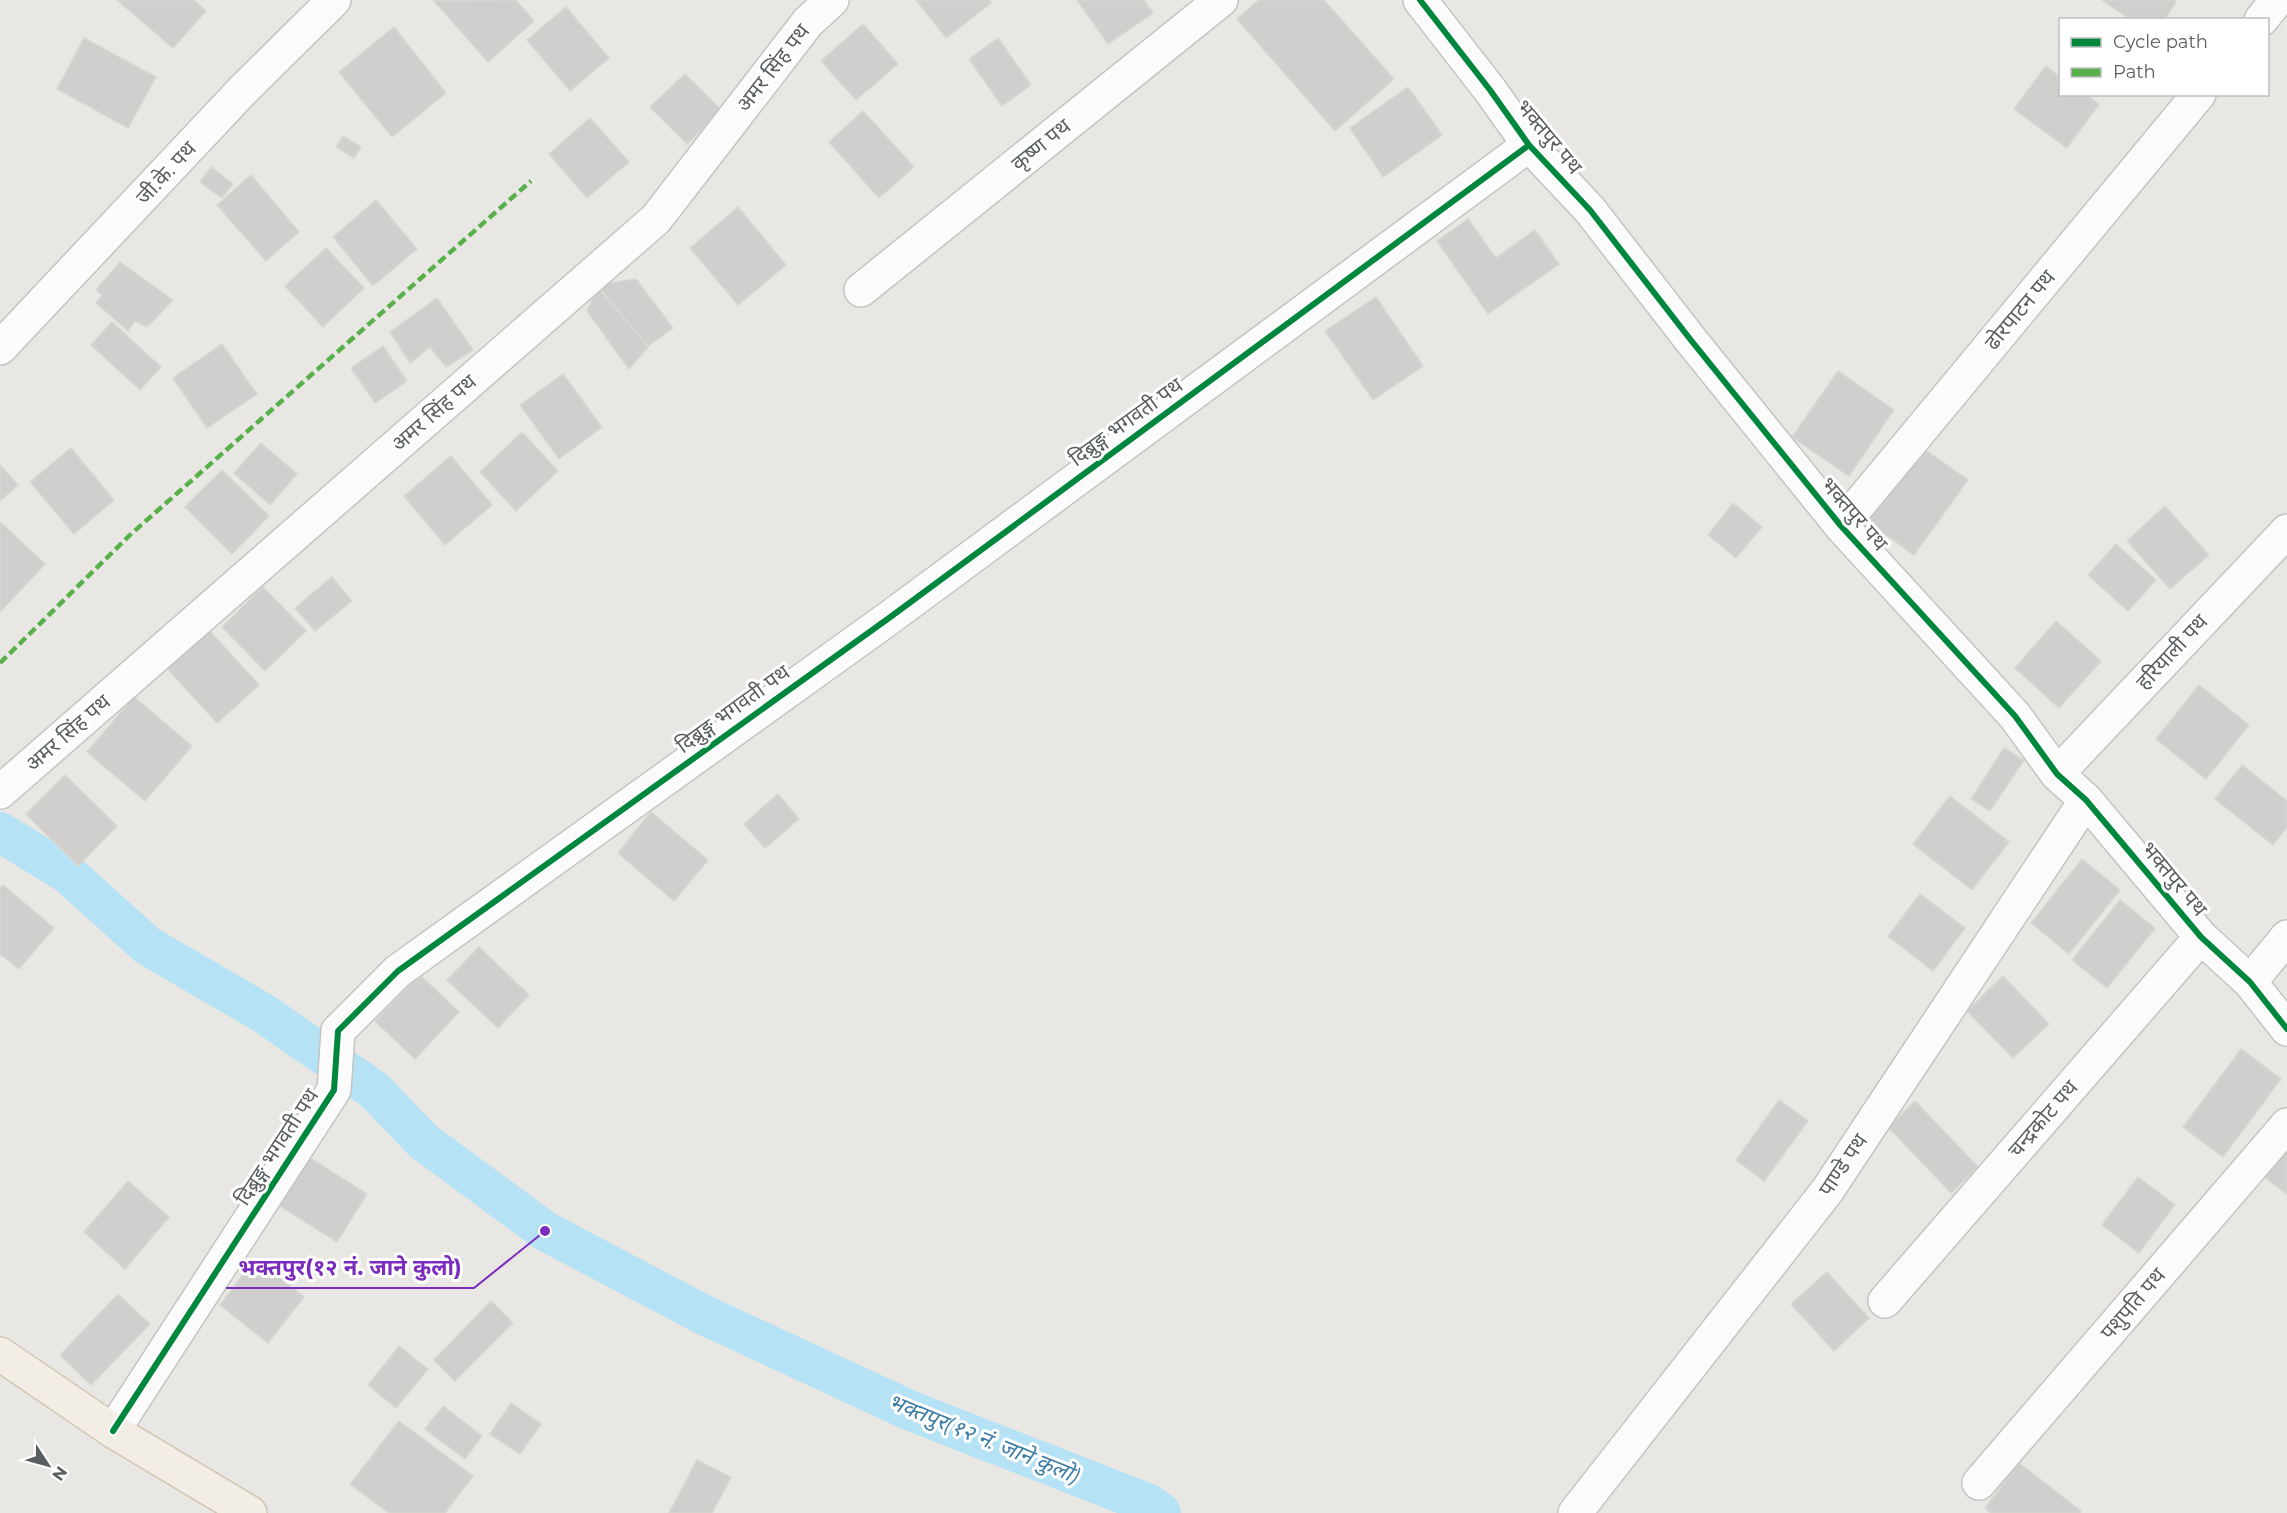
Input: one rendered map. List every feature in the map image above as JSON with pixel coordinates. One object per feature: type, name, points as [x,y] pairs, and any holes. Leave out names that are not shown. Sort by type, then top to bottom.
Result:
[{"type":"main road","points":[[0,1354],[113,1431],[250,1513]]},
{"type":"street","name":"जी.के. पथ","points":[[0,348],[242,92],[334,0]]},
{"type":"street","name":"अमर सिंह पथ","points":[[0,792],[656,219],[808,22],[832,0]]},
{"type":"street","name":"कृष्ण पथ","points":[[861,290],[1221,0]]},
{"type":"street","name":"भक्तपुर पथ","points":[[1420,0],[1490,90],[1529,145],[1590,210],[1690,339],[1841,526],[2015,716],[2057,774],[2086,800],[2201,937],[2250,982],[2287,1029]]},
{"type":"street","points":[[2263,18],[2277,0]]},
{"type":"street","name":"ढोरपाटन पथ","points":[[1841,526],[2197,96]]},
{"type":"street","name":"दिब्रुङ्ग भगवती पथ","points":[[113,1431],[334,1090],[338,1031],[398,971],[889,618],[1529,145]]},
{"type":"street","name":"हरियाली पथ","points":[[2057,774],[2287,531]]},
{"type":"street","name":"पाण्डे पथ","points":[[1575,1513],[1827,1191],[2086,800]]},
{"type":"street","name":"चन्द्रकोट पथ","points":[[1885,1301],[2201,937]]},
{"type":"street","points":[[2250,982],[2287,937]]},
{"type":"street","name":"पशुपति पथ","points":[[1979,1484],[2287,1125]]},
{"type":"building","points":[[117,0],[194,0],[206,11],[173,48]]},
{"type":"building","points":[[516,0],[534,21],[488,62],[434,1]]},
{"type":"building","points":[[916,0],[989,0],[991,3],[946,38]]},
{"type":"building","points":[[1077,0],[1144,0],[1153,13],[1108,44]]},
{"type":"building","points":[[1259,0],[1324,0],[1394,79],[1335,131],[1237,19]]},
{"type":"building","points":[[2102,0],[2174,0],[2176,2],[2165,18],[2128,18]]},
{"type":"building","points":[[566,7],[609,58],[570,91],[527,40]]},
{"type":"building","points":[[863,24],[898,64],[856,100],[821,61]]},
{"type":"building","points":[[394,27],[446,93],[392,137],[339,72]]},
{"type":"building","points":[[84,38],[156,77],[128,128],[57,89]]},
{"type":"building","points":[[998,38],[1031,85],[1002,106],[969,59]]},
{"type":"building","points":[[2046,66],[2059,76],[2059,96],[2088,96],[2099,104],[2067,148],[2014,109]]},
{"type":"building","points":[[685,74],[721,110],[687,144],[650,107]]},
{"type":"building","points":[[1408,87],[1442,135],[1383,177],[1350,128]]},
{"type":"building","points":[[863,111],[914,167],[879,198],[829,142]]},
{"type":"building","points":[[590,118],[629,162],[587,198],[549,154]]},
{"type":"building","points":[[343,136],[361,147],[354,158],[336,147]]},
{"type":"building","points":[[211,167],[233,184],[222,198],[200,182]]},
{"type":"building","points":[[251,175],[299,232],[266,261],[217,205]]},
{"type":"building","points":[[376,200],[417,249],[373,286],[333,237]]},
{"type":"building","points":[[738,207],[786,265],[738,305],[690,248]]},
{"type":"building","points":[[1468,219],[1496,258],[1535,230],[1559,264],[1488,314],[1437,241]]},
{"type":"building","points":[[326,248],[364,288],[323,327],[285,286]]},
{"type":"building","points":[[120,262],[173,300],[147,327],[135,321],[128,331],[96,303],[102,295],[96,290]]},
{"type":"building","points":[[636,279],[673,328],[648,346],[597,285]]},
{"type":"building","points":[[598,288],[648,347],[629,369],[587,311]]},
{"type":"building","points":[[1376,297],[1423,366],[1373,400],[1325,331]]},
{"type":"building","points":[[437,298],[473,350],[446,367],[430,347],[410,363],[390,332]]},
{"type":"building","points":[[112,322],[161,367],[140,390],[91,345]]},
{"type":"building","points":[[222,344],[257,394],[207,428],[173,378]]},
{"type":"building","points":[[383,346],[407,381],[375,403],[351,368]]},
{"type":"building","points":[[1838,371],[1894,410],[1849,476],[1792,437]]},
{"type":"building","points":[[563,374],[602,427],[559,459],[520,405]]},
{"type":"building","points":[[522,432],[558,471],[516,511],[480,472]]},
{"type":"building","points":[[261,443],[297,474],[270,505],[234,473]]},
{"type":"building","points":[[1917,444],[1968,480],[1914,555],[1863,518]]},
{"type":"building","points":[[71,448],[114,500],[74,534],[30,482]]},
{"type":"building","points":[[451,456],[492,505],[445,545],[404,496]]},
{"type":"building","points":[[0,465],[18,485],[0,501]]},
{"type":"building","points":[[222,470],[269,516],[232,554],[185,507]]},
{"type":"building","points":[[1733,503],[1762,527],[1736,558],[1708,535]]},
{"type":"building","points":[[2165,506],[2209,555],[2170,589],[2127,541]]},
{"type":"building","points":[[0,522],[45,564],[0,612]]},
{"type":"building","points":[[2116,544],[2156,580],[2128,611],[2088,575]]},
{"type":"building","points":[[332,577],[352,601],[315,631],[295,608]]},
{"type":"building","points":[[263,587],[306,631],[265,671],[222,627]]},
{"type":"building","points":[[2056,621],[2101,661],[2059,708],[2015,668]]},
{"type":"building","points":[[208,629],[259,685],[217,723],[166,667]]},
{"type":"building","points":[[2199,685],[2249,725],[2206,779],[2156,739]]},
{"type":"building","points":[[134,697],[192,746],[145,801],[87,752]]},
{"type":"building","points":[[2004,748],[2024,760],[1990,811],[1971,799]]},
{"type":"building","points":[[2242,765],[2287,801],[2287,827],[2273,845],[2215,799]]},
{"type":"building","points":[[65,775],[117,826],[78,866],[26,814]]},
{"type":"building","points":[[778,794],[799,819],[765,848],[744,824]]},
{"type":"building","points":[[1950,796],[2009,842],[1972,890],[1913,844]]},
{"type":"building","points":[[651,812],[708,860],[674,901],[618,853]]},
{"type":"building","points":[[2082,859],[2120,890],[2069,954],[2031,923]]},
{"type":"building","points":[[3,885],[54,928],[19,969],[0,954],[0,889]]},
{"type":"building","points":[[1920,894],[1965,928],[1933,971],[1888,936]]},
{"type":"building","points":[[2120,900],[2155,928],[2107,988],[2072,960]]},
{"type":"building","points":[[479,947],[529,995],[498,1028],[447,980]]},
{"type":"building","points":[[420,975],[459,1012],[415,1059],[375,1021]]},
{"type":"building","points":[[2003,976],[2049,1024],[2013,1058],[1967,1011]]},
{"type":"building","points":[[2241,1049],[2281,1079],[2223,1157],[2183,1127]]},
{"type":"building","points":[[1779,1100],[1808,1121],[1764,1181],[1736,1160]]},
{"type":"building","points":[[1915,1101],[1978,1167],[1951,1193],[1888,1127]]},
{"type":"building","points":[[2287,1145],[2287,1194],[2263,1176]]},
{"type":"building","points":[[307,1156],[367,1194],[337,1242],[277,1204]]},
{"type":"building","points":[[2138,1177],[2175,1205],[2139,1253],[2102,1225]]},
{"type":"building","points":[[128,1181],[169,1217],[125,1269],[84,1232]]},
{"type":"building","points":[[255,1259],[304,1297],[268,1343],[220,1305]]},
{"type":"building","points":[[1827,1272],[1869,1318],[1834,1351],[1791,1304]]},
{"type":"building","points":[[118,1294],[150,1324],[91,1385],[60,1355]]},
{"type":"building","points":[[491,1301],[513,1323],[455,1381],[434,1360]]},
{"type":"building","points":[[399,1346],[428,1369],[396,1408],[368,1385]]},
{"type":"building","points":[[511,1403],[541,1424],[520,1454],[490,1434]]},
{"type":"building","points":[[443,1406],[482,1436],[465,1459],[425,1429]]},
{"type":"building","points":[[399,1421],[473,1476],[445,1513],[389,1513],[350,1484]]},
{"type":"building","points":[[697,1460],[731,1477],[712,1513],[669,1513]]},
{"type":"building","points":[[2019,1463],[2081,1511],[2080,1513],[1991,1513],[1985,1508]]},
{"type":"waterway","name":"भक्तपुर(१२ नं. जाने कुलो)","points":[[0,832],[68,874],[148,946],[263,1013],[374,1090],[423,1141],[545,1231],[704,1315],[911,1411],[1149,1504],[1161,1513]]},
{"type":"marked path","points":[[0,663],[131,534],[531,181]]},
{"type":"cycle path","points":[[1420,0],[1490,90],[1529,145],[1590,210],[1690,339],[1841,526],[2015,716],[2057,774],[2086,800],[2201,937],[2250,982],[2287,1029]]},
{"type":"cycle path","points":[[113,1431],[334,1090],[338,1031],[398,971],[889,618],[1529,145]]},
{"type":"place","name":"भक्तपुर(१२ नं. जाने कुलो)","points":[[545,1231]]}]
